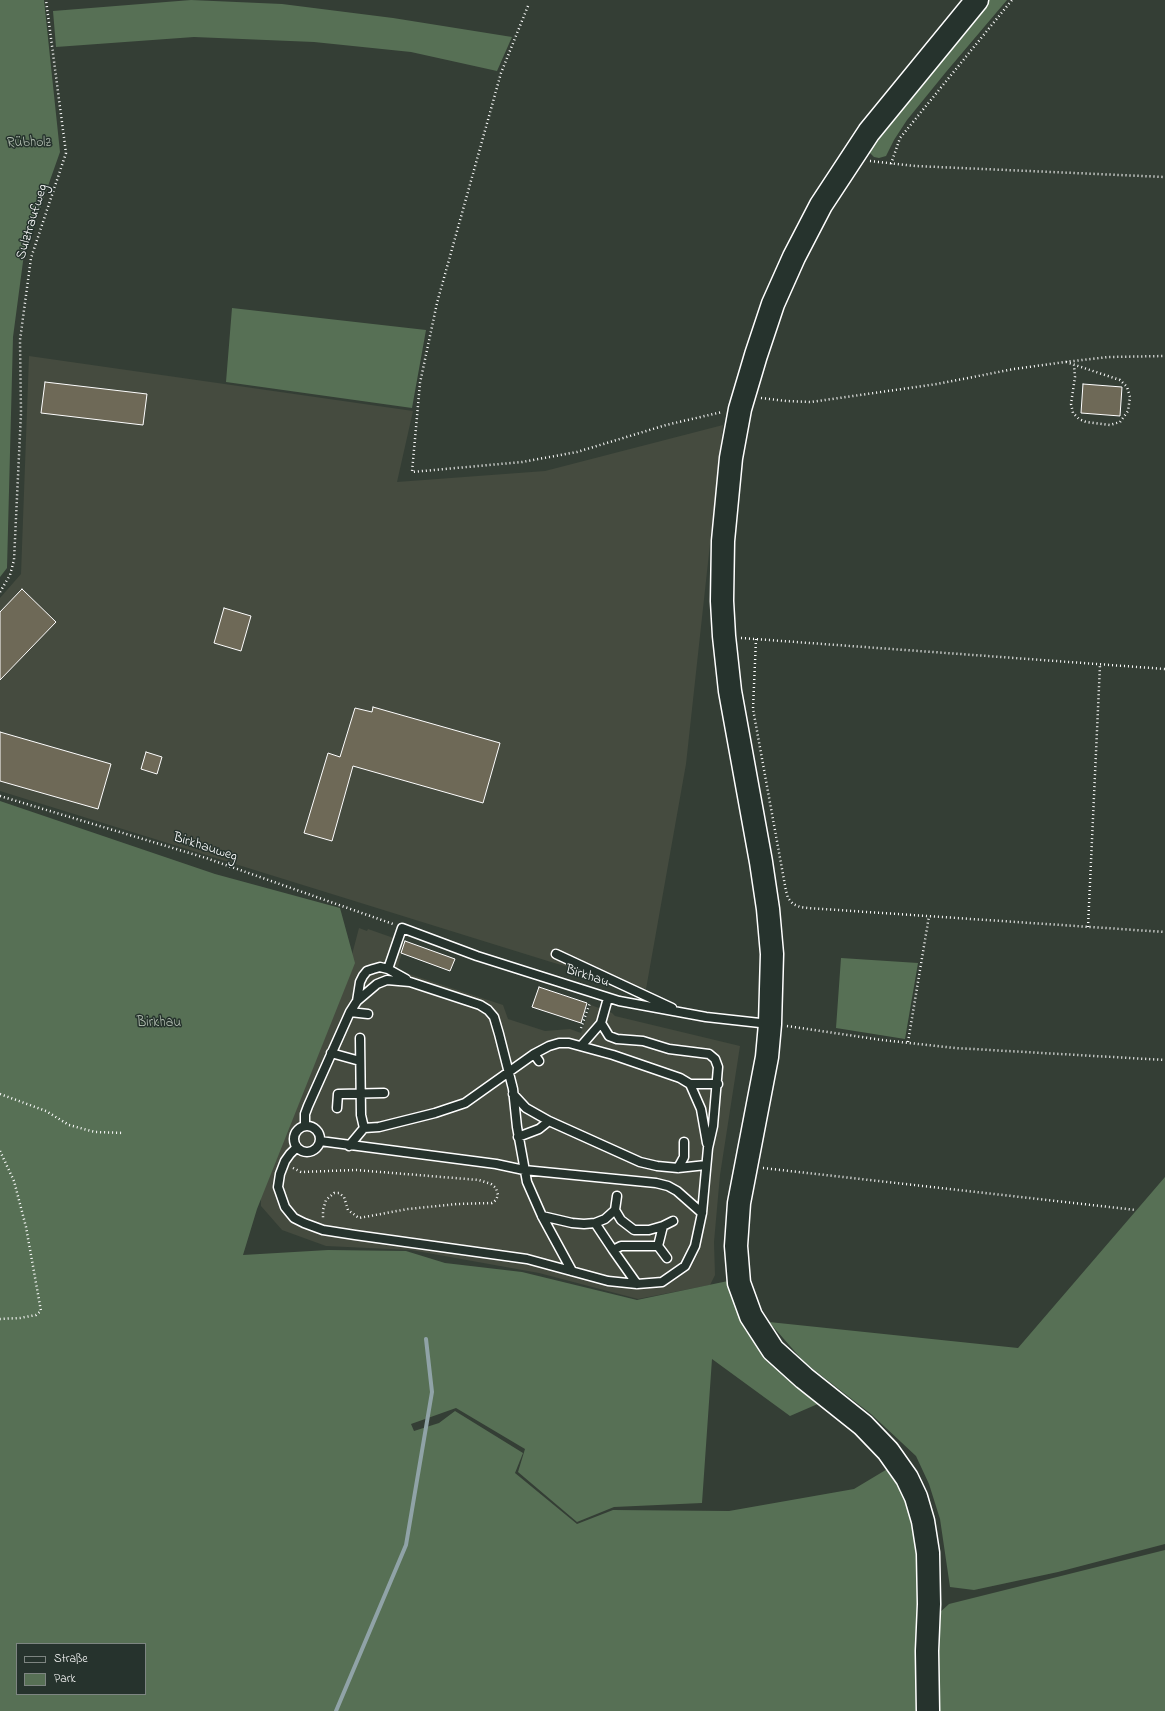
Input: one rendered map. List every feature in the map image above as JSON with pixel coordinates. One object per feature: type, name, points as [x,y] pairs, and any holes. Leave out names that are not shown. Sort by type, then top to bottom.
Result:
[{"type":"street","points":[[928,1711],[928,1553],[923,1521],[916,1497],[907,1478],[888,1451],[863,1426],[804,1378],[773,1350],[751,1316],[739,1283],[736,1246],[739,1203],[765,1065],[770,1024],[772,954],[768,909],[730,692],[722,608],[723,541],[731,458],[742,402],[773,304],[794,257],[821,205],[869,132],[977,0]]},
{"type":"lane","name":"Birkhau","points":[[402,928],[477,956],[619,1001],[684,1014],[770,1024]]},
{"type":"lane","points":[[388,969],[402,928]]},
{"type":"lane","points":[[556,954],[684,1014]]},
{"type":"lane","points":[[357,1001],[360,982],[368,971],[380,967],[388,969],[410,982],[480,1005],[488,1010],[494,1018],[499,1034],[513,1094],[518,1137],[527,1182],[542,1216],[572,1271]]},
{"type":"lane","points":[[305,1126],[305,1114],[308,1106],[350,1012],[357,1001],[377,984],[387,980],[410,982]]},
{"type":"lane","points":[[435,1000],[438,991]]},
{"type":"lane","points":[[581,1046],[601,1023],[608,998]]},
{"type":"lane","points":[[350,1012],[368,1014]]},
{"type":"lane","points":[[296,1148],[285,1161],[280,1174],[278,1187],[285,1208],[294,1218],[304,1224],[323,1230],[527,1259],[608,1280],[637,1284],[662,1282],[685,1266],[695,1246],[702,1213],[708,1148],[713,1126],[718,1084],[718,1067],[715,1059],[709,1054],[669,1049],[643,1041],[613,1038],[604,1032],[601,1023]]},
{"type":"lane","points":[[360,1038],[361,1115],[364,1128]]},
{"type":"lane","points":[[349,1146],[364,1128],[378,1127],[435,1113],[465,1103],[508,1072],[537,1058],[549,1046],[559,1043],[581,1046],[613,1055],[690,1084],[718,1084]]},
{"type":"lane","points":[[331,1053],[360,1061]]},
{"type":"lane","points":[[690,1084],[701,1109],[708,1148]]},
{"type":"lane","points":[[337,1108],[338,1094],[384,1093]]},
{"type":"lane","points":[[513,1094],[526,1108],[549,1121],[640,1162],[657,1166],[678,1168],[706,1165]]},
{"type":"lane","points":[[518,1137],[539,1129],[549,1121]]},
{"type":"lane","points":[[305,1126],[315,1128],[320,1137],[320,1142],[318,1146],[310,1152],[300,1151],[296,1148],[293,1139],[294,1134],[300,1127],[305,1126]]},
{"type":"lane","points":[[320,1142],[496,1164],[524,1170],[656,1183],[668,1186],[677,1191],[702,1213]]},
{"type":"lane","points":[[678,1168],[684,1158],[684,1142]]},
{"type":"lane","points":[[542,1216],[572,1223],[595,1223],[605,1218],[614,1210],[617,1196]]},
{"type":"lane","points":[[614,1210],[621,1220],[634,1230],[649,1230],[673,1221]]},
{"type":"lane","points":[[595,1223],[612,1250],[637,1284]]},
{"type":"lane","points":[[658,1246],[663,1226]]},
{"type":"lane","points":[[612,1250],[621,1246],[658,1246]]},
{"type":"lane","points":[[658,1246],[667,1258]]},
{"type":"path","name":"Sulztraufweg","points":[[0,592],[10,575],[14,560],[21,413],[20,340],[31,258],[66,153],[46,0]]},
{"type":"path","points":[[1012,0],[900,138],[891,164],[1165,177]]},
{"type":"path","points":[[528,6],[501,73],[437,303],[420,383],[412,472],[522,462],[577,452],[666,425],[721,412],[742,402],[811,402],[937,384],[1014,369],[1066,362],[1108,357],[1165,356]]},
{"type":"path","points":[[1066,362],[1120,380],[1127,387],[1130,397],[1128,412],[1120,422],[1110,425],[1086,422],[1079,419],[1073,413],[1071,404],[1075,377],[1074,365]]},
{"type":"path","points":[[1165,669],[756,639],[753,709],[788,898],[793,904],[800,907],[1165,932]]},
{"type":"path","points":[[1088,927],[1100,665]]},
{"type":"path","name":"Birkhauweg","points":[[0,796],[206,858],[402,928]]},
{"type":"path","points":[[908,1042],[928,916]]},
{"type":"path","points":[[770,1024],[955,1048],[1165,1060]]},
{"type":"path","points":[[0,1094],[46,1111],[69,1125],[95,1132],[124,1133]]},
{"type":"path","points":[[0,1151],[14,1181],[26,1226],[38,1295],[41,1300],[41,1311],[36,1315],[20,1318],[0,1319]]},
{"type":"path","points":[[285,1161],[294,1169],[301,1172],[356,1170],[479,1180],[491,1184],[496,1188],[498,1195],[492,1204],[458,1204],[408,1209],[359,1218],[348,1210],[344,1197],[340,1193],[334,1193],[326,1200],[324,1205],[323,1230]]},
{"type":"path","points":[[765,1169],[1136,1210]]},
{"type":"shaded area","points":[[29,356],[413,411],[397,482],[545,471],[723,425],[686,764],[646,989],[551,962],[0,791],[0,598],[21,574]]},
{"type":"shaded area","points":[[359,928],[367,931],[368,929],[405,942],[397,970],[503,1005],[508,1019],[545,1031],[570,1029],[581,1033],[591,1005],[612,1013],[615,1016],[740,1046],[720,1175],[714,1242],[715,1275],[710,1285],[638,1299],[539,1273],[411,1250],[326,1246],[282,1230],[261,1206],[261,1167],[349,966]]},
{"type":"green space","name":"Rübholz","points":[[0,0],[44,0],[60,152],[24,254],[13,337],[7,568],[0,577]]},
{"type":"green space","points":[[191,0],[282,4],[393,18],[512,37],[497,71],[411,52],[314,42],[194,37],[56,47],[53,11]]},
{"type":"green space","points":[[986,0],[1007,0],[907,120],[886,156],[879,158],[874,157],[869,152],[869,146]]},
{"type":"green space","points":[[232,308],[426,330],[412,408],[226,382]]},
{"type":"green space","points":[[0,801],[215,874],[340,908],[355,963],[257,1209],[243,1255],[328,1250],[406,1251],[445,1263],[522,1272],[637,1300],[728,1281],[745,1330],[820,1403],[790,1416],[712,1359],[702,1503],[614,1507],[577,1522],[518,1472],[525,1449],[456,1408],[411,1424],[414,1431],[439,1423],[455,1411],[523,1453],[515,1473],[577,1524],[613,1510],[729,1511],[854,1489],[889,1468],[910,1504],[920,1567],[918,1711],[0,1711]]},
{"type":"green space","points":[[841,958],[918,963],[905,1039],[836,1028]]},
{"type":"green space","points":[[1165,1177],[1165,1544],[1058,1572],[974,1590],[950,1587],[940,1519],[929,1484],[916,1456],[871,1414],[804,1362],[769,1322],[1018,1348]]},
{"type":"green space","points":[[1165,1550],[1165,1711],[936,1711],[938,1614],[949,1604]]},
{"type":"building","points":[[45,382],[147,394],[143,425],[41,413]]},
{"type":"building","points":[[1083,384],[1122,387],[1120,416],[1081,413]]},
{"type":"building","points":[[22,589],[56,622],[0,680],[0,612]]},
{"type":"building","points":[[224,608],[251,616],[241,651],[214,643]]},
{"type":"building","points":[[373,707],[500,743],[483,803],[353,766],[332,841],[304,833],[328,753],[340,757],[355,708],[372,712]]},
{"type":"building","points":[[0,732],[111,764],[98,809],[0,781]]},
{"type":"building","points":[[146,752],[162,757],[157,774],[141,769]]},
{"type":"building","points":[[405,941],[455,959],[450,971],[401,953]]},
{"type":"building","points":[[539,987],[587,1003],[581,1023],[532,1007]]},
{"type":"waterway","points":[[336,1711],[406,1545],[432,1392],[426,1339]]}]
